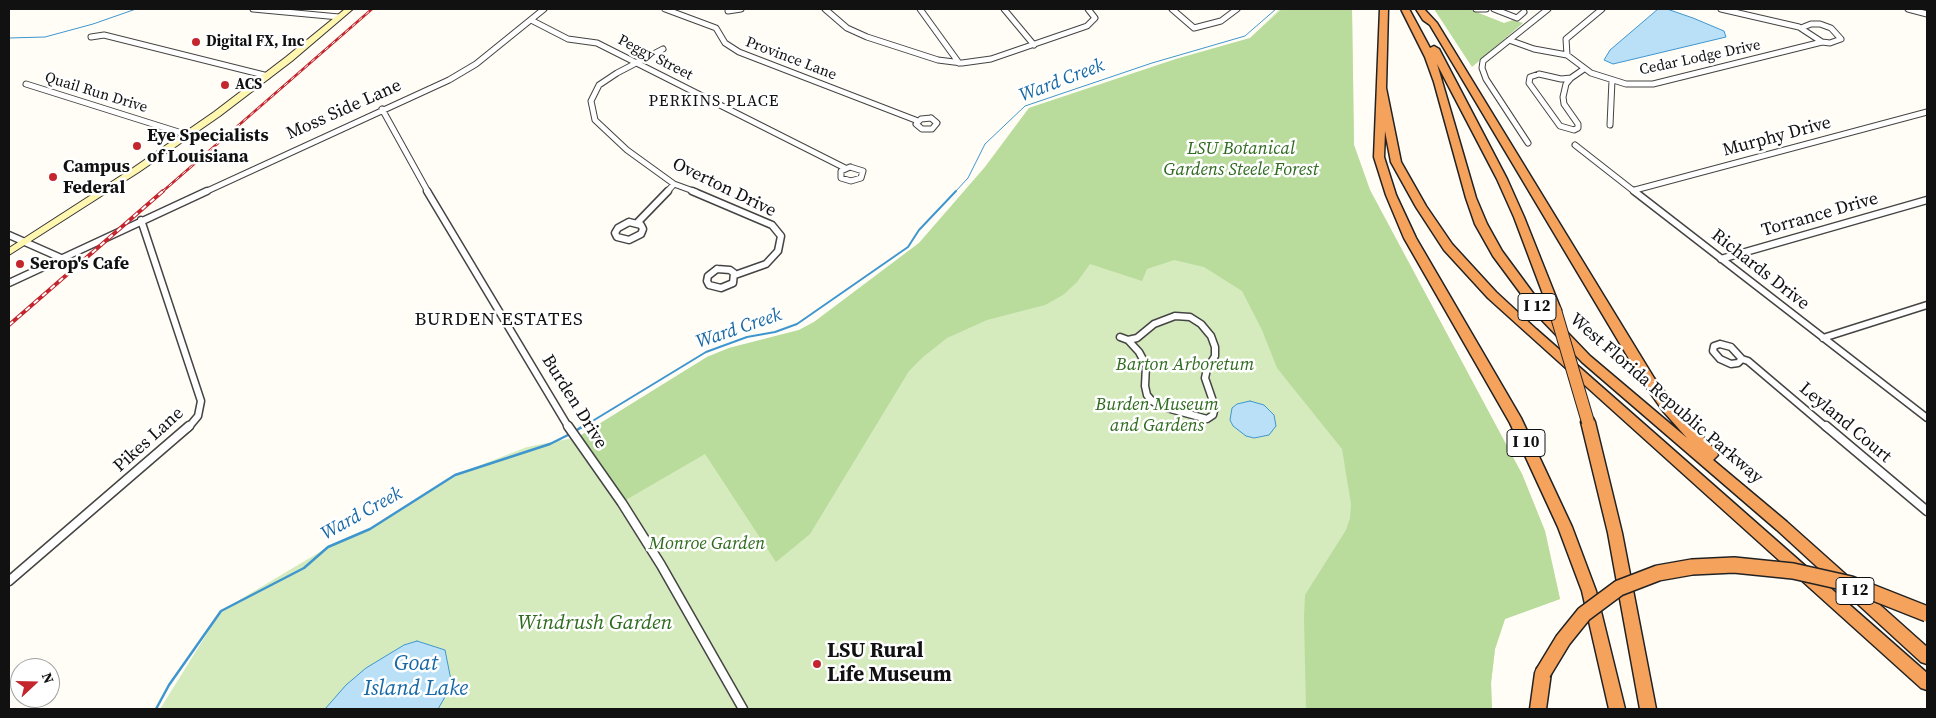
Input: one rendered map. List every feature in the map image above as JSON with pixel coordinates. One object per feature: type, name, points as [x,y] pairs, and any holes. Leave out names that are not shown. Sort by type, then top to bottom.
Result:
[{"type":"highway","name":"West Florida Republic Parkway","points":[[1405,9],[1430,57],[1439,82],[1471,198],[1481,224],[1515,280],[1540,311],[1586,359],[1782,526],[1927,657]]},
{"type":"highway","points":[[1409,9],[1460,97],[1502,179],[1519,217],[1555,310],[1588,422],[1617,543],[1648,709]]},
{"type":"highway","name":"I 10","points":[[1385,12],[1379,157],[1391,195],[1410,238],[1516,422],[1565,527],[1589,591],[1617,709]]},
{"type":"highway","points":[[1423,13],[1433,23],[1649,381],[1668,407],[1702,446],[1782,526]]},
{"type":"highway","points":[[1423,13],[1426,23],[1465,91],[1499,161],[1502,179]]},
{"type":"highway","points":[[1381,86],[1396,162],[1420,208],[1466,268],[1532,332],[1927,683]]},
{"type":"highway","points":[[1538,709],[1543,673],[1563,640],[1584,614],[1619,588],[1658,574],[1692,567],[1734,565],[1794,571],[1852,584],[1927,614]]},
{"type":"main road","points":[[9,252],[188,134],[268,76],[349,9]]},
{"type":"street","points":[[253,9],[339,17]]},
{"type":"street","points":[[308,15],[316,9]]},
{"type":"street","name":"Moss Side Lane","points":[[9,283],[382,109],[450,80],[476,64],[544,9]]},
{"type":"street","name":"Province Lane","points":[[665,9],[716,28],[725,43],[739,52],[918,121]]},
{"type":"street","points":[[728,11],[741,9]]},
{"type":"street","points":[[825,9],[847,28],[867,37],[938,60],[959,63],[992,60],[1087,26],[1095,18],[1088,9]]},
{"type":"street","points":[[920,9],[959,63]]},
{"type":"street","points":[[1004,9],[1034,45]]},
{"type":"street","points":[[1172,9],[1194,28],[1221,21],[1237,9]]},
{"type":"street","points":[[1476,9],[1486,9]]},
{"type":"street","points":[[1494,9],[1517,18],[1524,12],[1515,9]]},
{"type":"street","points":[[1528,142],[1486,79],[1482,68],[1483,61],[1548,9]]},
{"type":"street","points":[[1509,40],[1534,50],[1567,55],[1566,39],[1602,9]]},
{"type":"street","points":[[1721,9],[1802,28],[1822,42]]},
{"type":"street","points":[[1908,9],[1927,14]]},
{"type":"street","name":"Peggy Street","points":[[531,20],[568,39],[597,43],[845,168]]},
{"type":"street","name":"Cedar Lodge Drive","points":[[1567,55],[1584,69],[1612,80],[1626,84],[1654,84],[1822,42],[1830,43],[1841,38],[1831,28],[1820,24],[1811,24],[1802,28]]},
{"type":"street","points":[[91,37],[104,35],[268,76]]},
{"type":"street","name":"Overton Drive","points":[[663,49],[617,73],[599,85],[591,101],[595,120],[627,150],[674,184],[708,196],[772,225],[781,236],[778,251],[766,264],[735,275]]},
{"type":"street","points":[[1570,78],[1561,79],[1539,74],[1530,77],[1529,83],[1560,126],[1574,130],[1578,128],[1578,124],[1564,104],[1563,97],[1566,84],[1570,78],[1584,69]]},
{"type":"street","points":[[1610,125],[1612,80]]},
{"type":"street","name":"Quail Run Drive","points":[[26,84],[188,134]]},
{"type":"street","name":"Burden Drive","points":[[382,109],[440,214],[566,423],[622,503],[661,565],[719,664],[742,709]]},
{"type":"street","name":"Murphy Drive","points":[[1635,190],[1927,112]]},
{"type":"street","name":"Richards Drive","points":[[1575,145],[1927,418]]},
{"type":"street","points":[[637,223],[674,184]]},
{"type":"street","name":"Torrance Drive","points":[[1721,259],[1927,200]]},
{"type":"street","name":"Pikes Lane","points":[[9,581],[184,433],[198,416],[201,401],[141,220]]},
{"type":"street","points":[[9,235],[61,258]]},
{"type":"street","points":[[1823,338],[1927,305]]},
{"type":"street","points":[[1120,337],[1128,340],[1139,352],[1146,365],[1145,386],[1147,395],[1152,401],[1201,418],[1207,419],[1213,415],[1215,407],[1206,378],[1207,369],[1214,356],[1215,347],[1211,336],[1201,324],[1196,320],[1183,316],[1168,318],[1154,324],[1137,338],[1128,340]]},
{"type":"street","name":"Leyland Court","points":[[1742,359],[1748,361],[1927,511]]},
{"type":"green space","name":"Burden Museum and Gardens","points":[[1280,9],[1352,9],[1354,145],[1370,190],[1522,474],[1545,531],[1560,599],[1505,619],[1495,649],[1491,683],[1492,709],[160,709],[221,611],[328,547],[371,529],[455,475],[527,447],[578,437],[707,357],[729,348],[799,330],[814,322],[919,243],[985,167],[1029,108],[1176,59],[1250,38]]},
{"type":"green space","name":"LSU Botanical Gardens Steele Forest","points":[[1282,9],[1352,9],[1354,145],[1370,190],[1522,474],[1545,531],[1560,599],[1505,619],[1495,649],[1491,683],[1492,709],[1306,709],[1305,595],[1346,530],[1350,518],[1351,504],[1342,449],[1277,368],[1262,330],[1242,291],[1204,267],[1174,260],[1147,269],[1142,281],[1090,264],[1077,282],[1063,295],[1045,305],[987,320],[947,338],[909,371],[810,534],[776,562],[705,454],[624,501],[578,437],[707,357],[729,348],[799,330],[814,322],[919,243],[985,167],[1029,108],[1176,59],[1250,38]]},
{"type":"green space","points":[[1434,9],[1469,9],[1504,23],[1513,20],[1523,23],[1472,67]]},
{"type":"water","points":[[1658,9],[1667,9],[1693,18],[1724,31],[1726,37],[1613,64],[1604,60],[1610,50]]},
{"type":"water","points":[[1250,401],[1264,405],[1274,415],[1276,426],[1269,435],[1254,438],[1246,436],[1233,426],[1230,420],[1232,408],[1237,404]]},
{"type":"water","name":"Goat Island Lake","points":[[417,641],[445,650],[452,685],[438,709],[325,709],[346,685],[366,668],[404,645]]},
{"type":"waterway","points":[[9,38],[45,37],[93,24],[136,9]]},
{"type":"waterway","name":"Ward Creek","points":[[955,192],[968,178],[985,144],[1025,106],[1152,63],[1245,36],[1276,9]]},
{"type":"waterway","name":"Ward Creek","points":[[581,428],[706,352],[747,337],[775,332],[797,324],[908,247],[919,230],[956,191]]},
{"type":"waterway","name":"Ward Creek","points":[[574,432],[583,426]]},
{"type":"waterway","name":"Ward Creek","points":[[156,709],[169,685],[221,611],[304,568],[328,547],[370,529],[455,475],[550,444],[570,434]]},
{"type":"railway","points":[[162,192],[372,9]]},
{"type":"railway","points":[[9,325],[163,191]]},
{"type":"place","name":"Digital FX, Inc","points":[[196,42]]},
{"type":"place","name":"ACS","points":[[225,85]]},
{"type":"place","name":"Eye Specialists of Louisiana","points":[[137,146]]},
{"type":"place","name":"Campus Federal","points":[[53,177]]},
{"type":"place","name":"Serop's Cafe","points":[[20,264]]},
{"type":"place","name":"LSU Rural Life Museum","points":[[817,664]]},
{"type":"district","name":"PERKINS PLACE","points":[[714,102]]},
{"type":"district","name":"BURDEN ESTATES","points":[[499,320]]},
{"type":"park label","name":"Barton Arboretum","points":[[1185,365]]},
{"type":"park label","name":"Monroe Garden","points":[[707,544]]},
{"type":"park label","name":"Windrush Garden","points":[[595,624]]}]
